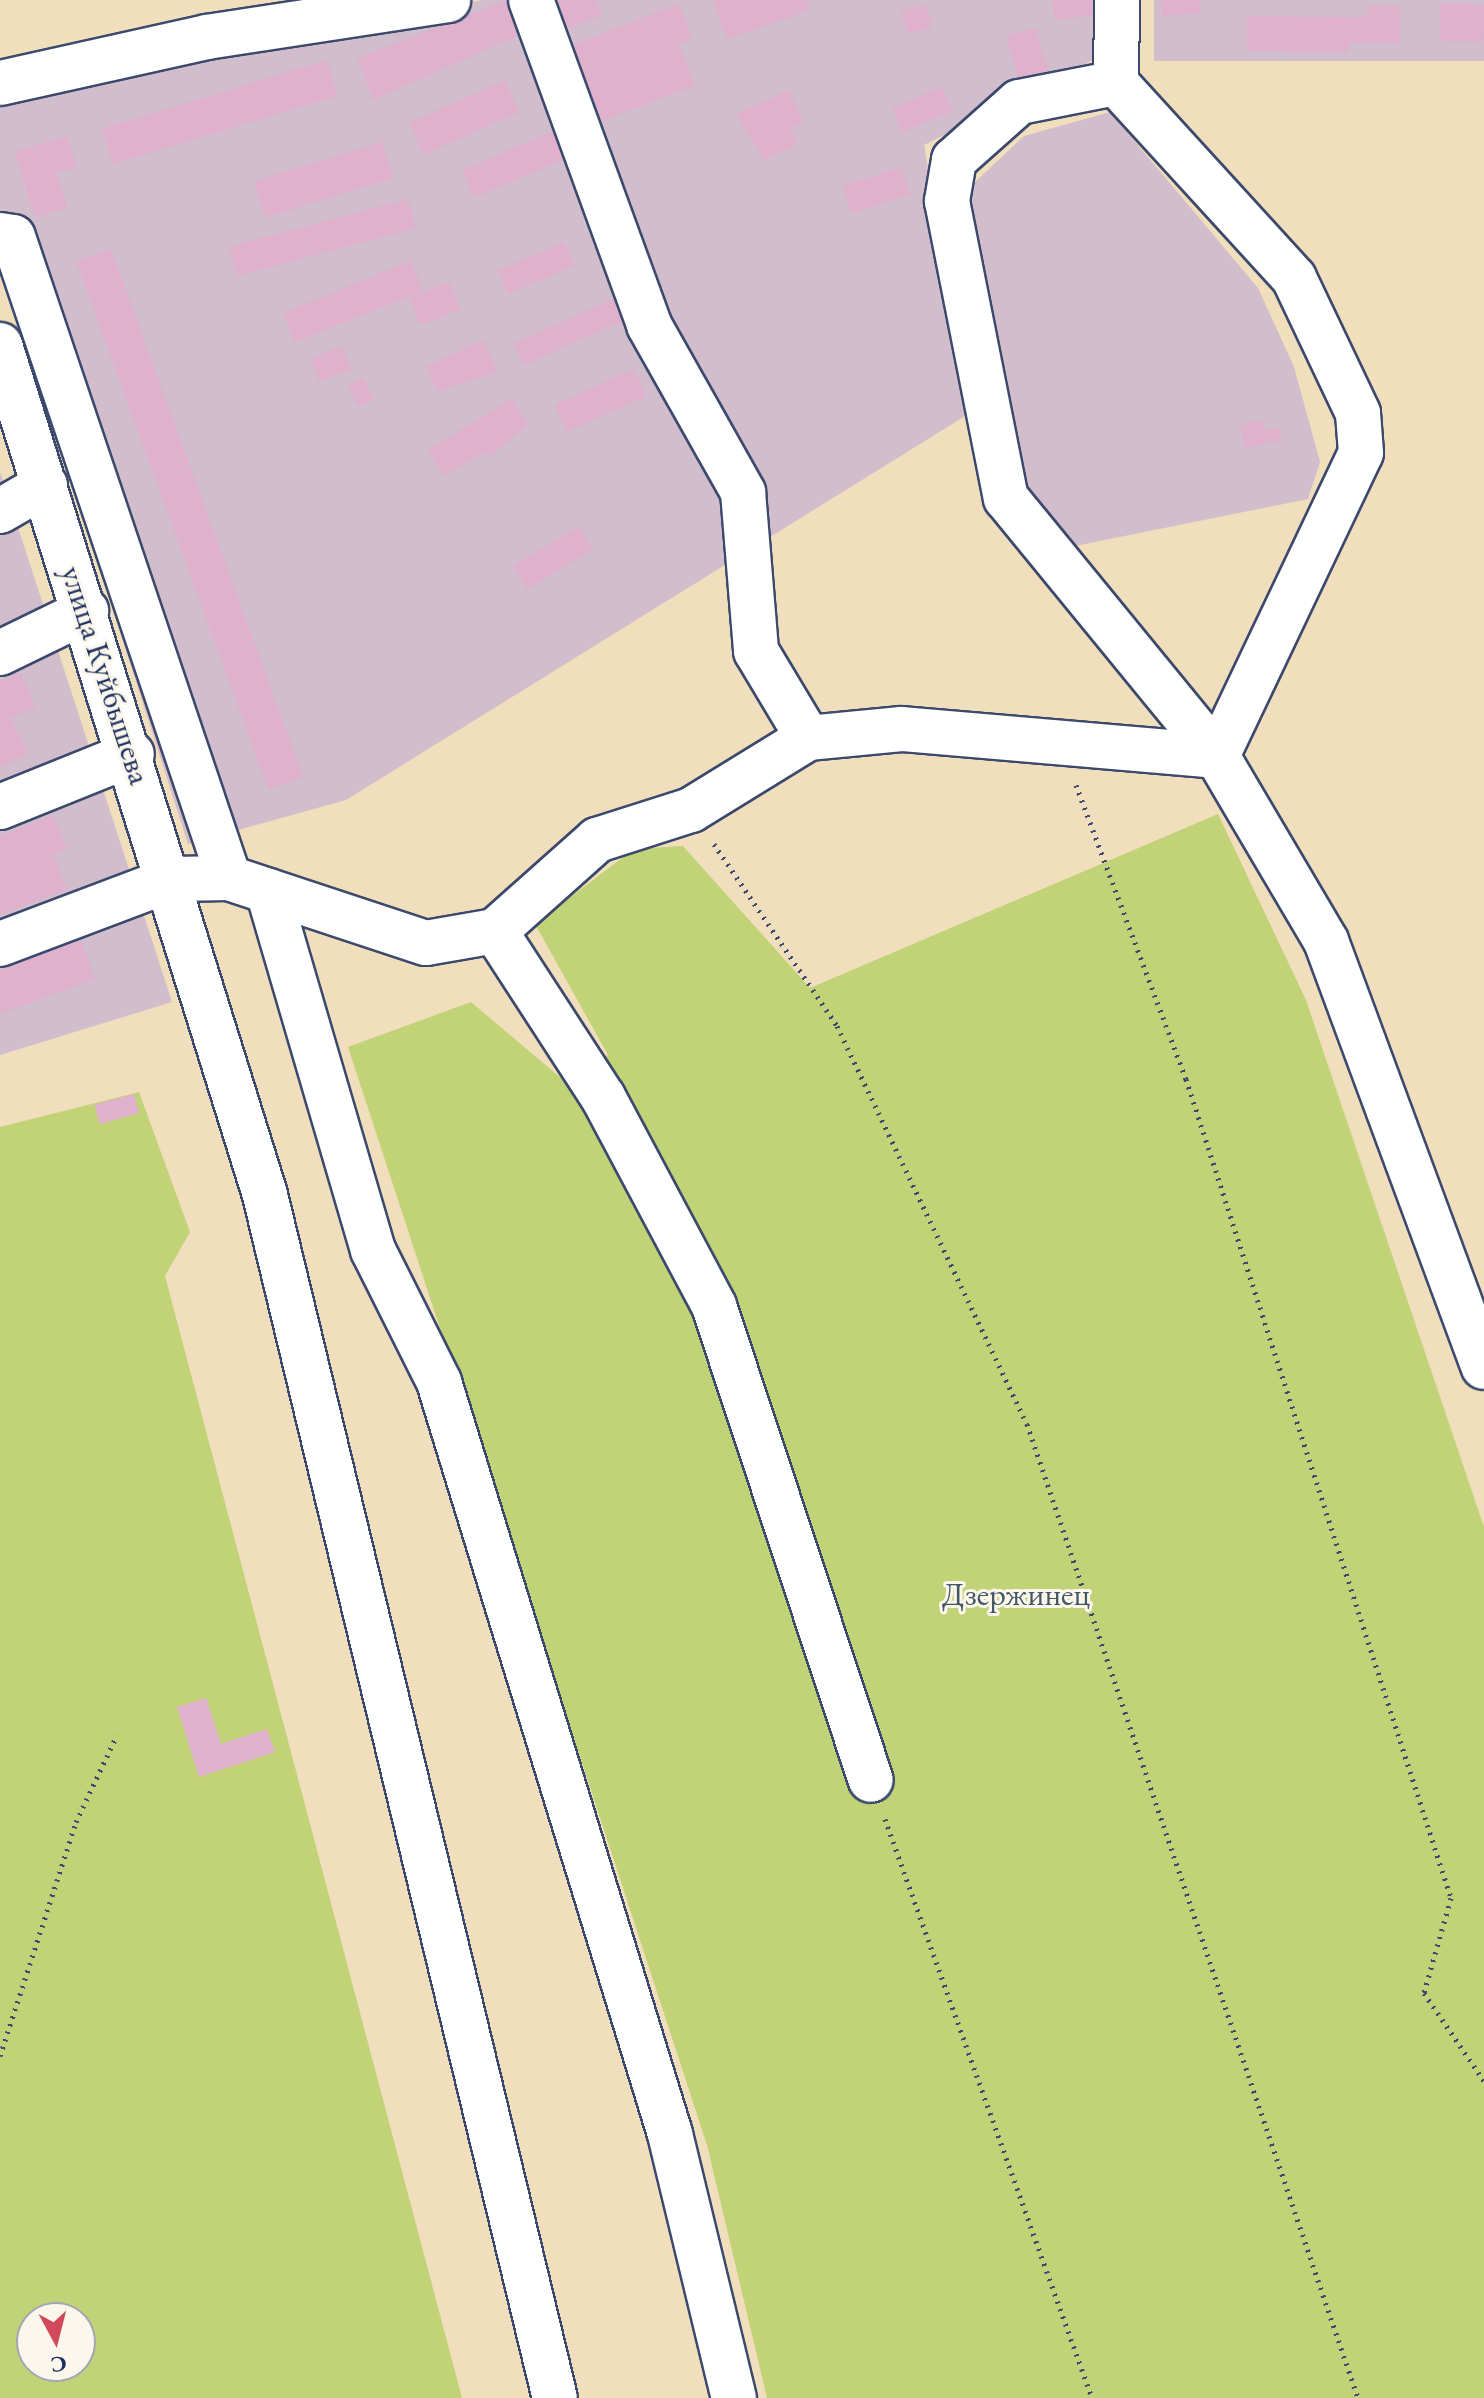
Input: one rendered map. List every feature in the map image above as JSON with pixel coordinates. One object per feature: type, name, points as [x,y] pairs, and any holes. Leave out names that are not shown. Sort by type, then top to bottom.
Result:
[{"type":"main road","points":[[0,83],[207,37],[448,0]]},
{"type":"main road","points":[[531,0],[649,325],[743,492],[756,651],[808,738]]},
{"type":"main road","points":[[1117,0],[1116,83],[1294,278],[1358,413],[1361,453],[1217,756]]},
{"type":"main road","points":[[1116,83],[1019,102],[954,160],[947,201],[1006,498],[1217,756],[1326,941],[1484,1367]]},
{"type":"main road","points":[[0,235],[13,237],[248,885],[373,1250],[439,1382],[670,2134],[734,2398]]},
{"type":"main road","name":"улица Куйбышева","points":[[0,345],[172,879],[265,1195],[555,2398]]},
{"type":"main road","points":[[0,511],[45,485]]},
{"type":"main road","points":[[0,653],[86,611]]},
{"type":"main road","points":[[0,944],[172,879],[248,885],[426,943],[495,931],[597,840],[691,810],[808,738],[902,729],[1217,756]]},
{"type":"main road","points":[[0,807],[132,754]]},
{"type":"main road","points":[[495,931],[603,1097],[714,1306],[871,1780]]},
{"type":"path","points":[[1061,742],[1186,1079],[1451,1898],[1424,1993],[1484,2081]]},
{"type":"path","points":[[691,810],[837,1026],[1027,1424],[1358,2398]]},
{"type":"path","points":[[0,2056],[76,1822],[117,1735]]},
{"type":"path","points":[[871,1780],[1092,2398]]},
{"type":"shaded area","points":[[483,0],[1097,0],[1103,55],[924,145],[970,413],[346,800],[188,844],[0,257],[0,95]]},
{"type":"shaded area","points":[[1154,0],[1484,0],[1484,61],[1154,61]]},
{"type":"shaded area","points":[[1110,112],[1258,288],[1294,367],[1320,462],[1308,499],[1060,549],[1019,497],[965,218],[974,183],[1024,136]]},
{"type":"shaded area","points":[[0,472],[172,1002],[0,1055]]},
{"type":"green space","name":"Дзержинец","points":[[1218,814],[1306,1000],[1484,1527],[1484,2398],[767,2398],[707,2145],[348,1047],[471,1002],[561,1078],[608,1055],[535,924],[634,849],[683,846],[810,988]]},
{"type":"green space","points":[[139,1092],[190,1232],[165,1276],[462,2398],[0,2398],[0,1127]]},
{"type":"building","points":[[507,0],[522,34],[373,100],[357,58]]},
{"type":"building","points":[[545,0],[596,0],[602,15],[558,32]]},
{"type":"building","points":[[713,0],[807,0],[810,10],[727,39]]},
{"type":"building","points":[[1052,0],[1094,0],[1096,15],[1055,20]]},
{"type":"building","points":[[1161,0],[1200,0],[1201,13],[1162,16]]},
{"type":"building","points":[[679,4],[692,39],[679,44],[695,85],[592,125],[562,49]]},
{"type":"building","points":[[1440,4],[1484,5],[1483,42],[1439,41]]},
{"type":"building","points":[[927,5],[932,27],[907,33],[902,11]]},
{"type":"building","points":[[1367,6],[1400,6],[1400,43],[1349,43],[1348,52],[1247,51],[1247,16],[1367,17]]},
{"type":"building","points":[[1036,28],[1049,74],[1019,83],[1006,37]]},
{"type":"building","points":[[327,60],[338,95],[113,164],[102,129]]},
{"type":"building","points":[[505,80],[519,112],[423,155],[409,123]]},
{"type":"building","points":[[942,87],[952,111],[902,132],[892,108]]},
{"type":"building","points":[[789,90],[803,122],[791,127],[798,144],[764,160],[736,114]]},
{"type":"building","points":[[557,130],[569,158],[474,198],[462,170]]},
{"type":"building","points":[[67,136],[77,167],[56,173],[67,208],[35,217],[15,152]]},
{"type":"building","points":[[382,142],[393,178],[265,218],[254,181]]},
{"type":"building","points":[[901,167],[910,195],[851,214],[842,186]]},
{"type":"building","points":[[408,199],[416,228],[237,276],[229,247]]},
{"type":"building","points":[[564,242],[574,266],[508,294],[498,270]]},
{"type":"building","points":[[111,249],[303,777],[268,790],[76,262]]},
{"type":"building","points":[[411,261],[423,291],[295,342],[283,313]]},
{"type":"building","points":[[449,282],[460,309],[420,325],[409,298]]},
{"type":"building","points":[[615,298],[625,320],[523,365],[514,343]]},
{"type":"building","points":[[483,340],[498,372],[437,391],[426,367]]},
{"type":"building","points":[[342,346],[351,369],[319,382],[310,358]]},
{"type":"building","points":[[634,369],[646,396],[567,432],[555,404]]},
{"type":"building","points":[[364,378],[374,400],[357,406],[349,385]]},
{"type":"building","points":[[512,399],[528,425],[489,457],[485,451],[444,476],[428,450]]},
{"type":"building","points":[[1262,420],[1265,430],[1279,427],[1282,440],[1245,448],[1240,425]]},
{"type":"building","points":[[579,526],[593,549],[527,589],[513,566]]},
{"type":"building","points":[[20,673],[36,707],[10,718],[28,754],[0,767],[0,682]]},
{"type":"building","points":[[53,815],[67,849],[53,855],[67,889],[0,915],[0,836]]},
{"type":"building","points":[[81,940],[95,979],[0,1014],[0,970]]},
{"type":"building","points":[[134,1094],[139,1113],[100,1124],[94,1105]]},
{"type":"building","points":[[206,1698],[221,1744],[267,1729],[275,1752],[199,1777],[177,1707]]}]
